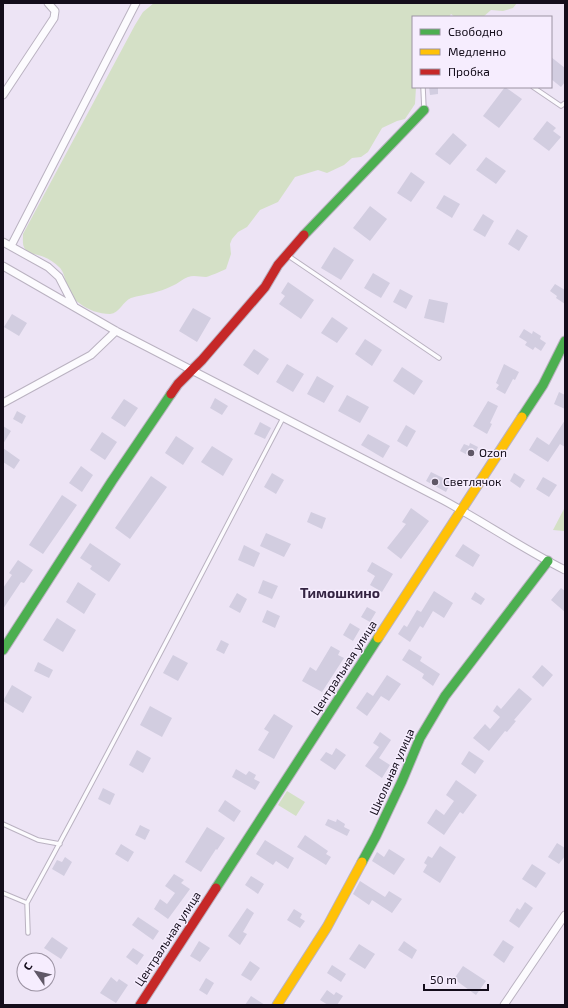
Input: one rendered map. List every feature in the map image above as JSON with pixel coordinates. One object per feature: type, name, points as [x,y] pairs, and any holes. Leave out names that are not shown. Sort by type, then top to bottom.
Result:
[{"type":"street","points":[[3,95],[54,18],[56,11],[48,3]]},
{"type":"street","points":[[11,246],[136,3]]},
{"type":"street","points":[[3,650],[112,481],[178,384],[202,360],[265,287],[295,244],[424,110]]},
{"type":"street","points":[[3,242],[48,267],[59,277],[74,306]]},
{"type":"street","points":[[3,266],[116,331],[462,510],[565,570]]},
{"type":"street","points":[[3,404],[91,355],[116,331]]},
{"type":"street","name":"Центральная улица","points":[[140,1005],[462,510],[542,385],[565,341]]},
{"type":"street","name":"Школьная улица","points":[[277,1005],[327,927],[376,836],[420,738],[432,716],[445,696],[548,561]]},
{"type":"street","points":[[504,1005],[565,915]]},
{"type":"lane","points":[[423,88],[424,110]]},
{"type":"lane","points":[[534,88],[561,106],[565,103]]},
{"type":"lane","points":[[286,255],[439,358]]},
{"type":"lane","points":[[28,933],[27,903],[120,732],[283,417]]},
{"type":"lane","points":[[3,824],[38,840],[60,844]]},
{"type":"lane","points":[[3,893],[27,903]]},
{"type":"green space","points":[[154,3],[517,3],[513,8],[503,11],[491,10],[484,16],[454,16],[451,14],[450,16],[412,16],[412,88],[416,88],[415,104],[405,119],[382,128],[368,152],[361,157],[352,158],[344,165],[327,173],[318,170],[295,177],[278,202],[260,210],[247,227],[238,232],[232,239],[230,244],[231,254],[226,269],[206,277],[188,277],[162,290],[131,298],[116,312],[110,314],[86,308],[74,299],[70,294],[62,270],[48,259],[27,251],[23,246],[23,234],[143,12]]},
{"type":"green space","points":[[565,507],[564,531],[553,530]]},
{"type":"green space","points":[[287,791],[305,802],[296,816],[278,805]]},
{"type":"building","points":[[552,58],[565,68],[565,82],[561,87],[552,80]]},
{"type":"building","points":[[429,88],[438,88],[438,94],[430,95]]},
{"type":"building","points":[[504,88],[522,99],[499,128],[483,116]]},
{"type":"building","points":[[547,121],[556,128],[553,131],[561,137],[549,151],[533,139]]},
{"type":"building","points":[[453,133],[467,145],[450,165],[435,154]]},
{"type":"building","points":[[486,157],[506,171],[496,184],[476,170]]},
{"type":"building","points":[[411,172],[425,182],[411,202],[397,193]]},
{"type":"building","points":[[444,195],[460,204],[452,218],[436,208]]},
{"type":"building","points":[[370,206],[387,219],[370,241],[353,228]]},
{"type":"building","points":[[483,214],[494,221],[485,237],[473,230]]},
{"type":"building","points":[[517,229],[528,236],[519,251],[508,244]]},
{"type":"building","points":[[334,247],[354,260],[341,280],[321,268]]},
{"type":"building","points":[[373,273],[390,283],[381,298],[364,288]]},
{"type":"building","points":[[288,282],[314,300],[301,319],[279,304],[285,296],[281,293]]},
{"type":"building","points":[[555,284],[565,290],[565,304],[556,298],[557,296],[550,291]]},
{"type":"building","points":[[400,289],[413,296],[406,309],[393,302]]},
{"type":"building","points":[[429,299],[448,303],[444,323],[424,318]]},
{"type":"building","points":[[193,308],[211,318],[197,342],[179,331]]},
{"type":"building","points":[[12,314],[27,323],[19,336],[4,327]]},
{"type":"building","points":[[332,317],[348,328],[337,343],[321,333]]},
{"type":"building","points":[[524,329],[532,334],[533,331],[541,336],[540,339],[546,343],[541,351],[535,347],[533,350],[525,345],[527,342],[519,337]]},
{"type":"building","points":[[365,339],[382,350],[372,366],[355,354]]},
{"type":"building","points":[[254,349],[269,359],[258,375],[243,365]]},
{"type":"building","points":[[287,364],[304,374],[293,392],[276,382]]},
{"type":"building","points":[[504,364],[519,372],[515,380],[513,379],[505,394],[496,389],[499,385],[496,383]]},
{"type":"building","points":[[402,367],[423,381],[414,395],[393,381]]},
{"type":"building","points":[[317,376],[334,386],[324,403],[307,394]]},
{"type":"building","points":[[559,392],[565,395],[565,409],[554,404]]},
{"type":"building","points":[[347,395],[369,407],[360,423],[338,411]]},
{"type":"building","points":[[215,398],[228,406],[222,415],[210,408]]},
{"type":"building","points":[[124,399],[138,408],[125,427],[111,418]]},
{"type":"building","points":[[488,401],[498,406],[490,423],[492,424],[487,434],[473,426]]},
{"type":"building","points":[[17,411],[26,416],[22,424],[13,419]]},
{"type":"building","points":[[565,420],[565,447],[560,444],[548,462],[529,450],[537,437],[549,445]]},
{"type":"building","points":[[260,422],[271,428],[265,439],[254,434]]},
{"type":"building","points":[[406,425],[416,431],[407,447],[397,441]]},
{"type":"building","points":[[3,426],[11,431],[3,444]]},
{"type":"building","points":[[102,432],[117,442],[105,460],[90,450]]},
{"type":"building","points":[[368,434],[390,446],[383,458],[361,445]]},
{"type":"building","points":[[176,436],[194,448],[183,465],[165,453]]},
{"type":"building","points":[[470,443],[478,447],[473,458],[460,451],[464,444],[469,446]]},
{"type":"building","points":[[212,446],[233,459],[223,476],[201,462]]},
{"type":"building","points":[[3,448],[20,460],[14,469],[3,462]]},
{"type":"building","points":[[81,466],[93,475],[82,492],[69,483]]},
{"type":"building","points":[[431,472],[451,482],[446,492],[426,481]]},
{"type":"building","points":[[272,473],[284,480],[276,494],[264,487]]},
{"type":"building","points":[[514,473],[525,480],[520,488],[510,481]]},
{"type":"building","points":[[151,476],[167,487],[130,539],[115,528]]},
{"type":"building","points":[[543,477],[557,485],[549,497],[536,489]]},
{"type":"building","points":[[62,495],[77,505],[43,554],[29,545]]},
{"type":"building","points":[[411,508],[429,521],[401,559],[387,548],[406,524],[402,522]]},
{"type":"building","points":[[311,512],[326,518],[322,529],[307,522]]},
{"type":"building","points":[[266,533],[291,544],[284,557],[260,546]]},
{"type":"building","points":[[90,543],[121,564],[109,582],[90,569],[92,566],[80,558]]},
{"type":"building","points":[[463,544],[480,555],[473,567],[455,556]]},
{"type":"building","points":[[244,545],[260,553],[254,567],[238,560]]},
{"type":"building","points":[[18,560],[33,570],[24,583],[21,582],[3,609],[3,588],[12,575],[9,573]]},
{"type":"building","points":[[372,562],[393,574],[382,592],[370,585],[375,576],[367,571]]},
{"type":"building","points":[[263,580],[278,586],[272,599],[258,593]]},
{"type":"building","points":[[78,582],[96,594],[84,614],[66,602]]},
{"type":"building","points":[[561,588],[565,591],[565,612],[551,600]]},
{"type":"building","points":[[434,591],[453,603],[444,618],[433,611],[423,628],[420,626],[410,642],[398,634],[404,625],[407,627],[417,610],[421,612]]},
{"type":"building","points":[[475,592],[485,599],[481,605],[471,599]]},
{"type":"building","points":[[237,593],[247,599],[240,613],[229,607]]},
{"type":"building","points":[[367,607],[376,612],[370,622],[361,617]]},
{"type":"building","points":[[267,610],[280,616],[275,628],[262,622]]},
{"type":"building","points":[[57,618],[76,630],[63,652],[43,640]]},
{"type":"building","points":[[350,623],[360,629],[353,641],[343,635]]},
{"type":"building","points":[[221,640],[229,644],[224,654],[216,650]]},
{"type":"building","points":[[331,646],[340,651],[338,655],[344,658],[322,692],[302,681],[310,667],[316,671]]},
{"type":"building","points":[[409,649],[422,657],[420,661],[440,674],[433,686],[422,678],[424,674],[402,660]]},
{"type":"building","points":[[173,655],[188,663],[178,681],[163,673]]},
{"type":"building","points":[[38,662],[53,670],[49,678],[34,671]]},
{"type":"building","points":[[542,665],[553,675],[543,687],[532,677]]},
{"type":"building","points":[[387,675],[401,684],[389,701],[381,696],[367,716],[356,708],[367,692],[373,696]]},
{"type":"building","points":[[12,685],[32,697],[23,713],[3,701]]},
{"type":"building","points":[[519,688],[532,699],[514,720],[516,721],[507,732],[505,731],[489,751],[473,738],[485,724],[490,729],[500,717],[493,711],[497,705],[501,709]]},
{"type":"building","points":[[150,706],[172,718],[162,737],[140,725]]},
{"type":"building","points":[[274,714],[293,726],[274,759],[258,750],[269,732],[264,729]]},
{"type":"building","points":[[380,732],[391,740],[379,758],[390,765],[382,778],[365,766],[379,747],[373,743]]},
{"type":"building","points":[[336,748],[346,755],[335,770],[320,760],[326,752],[332,755]]},
{"type":"building","points":[[137,750],[151,758],[143,773],[129,765]]},
{"type":"building","points":[[469,751],[484,761],[475,774],[461,764]]},
{"type":"building","points":[[236,769],[246,775],[249,771],[256,775],[254,779],[260,782],[255,790],[232,777]]},
{"type":"building","points":[[456,780],[477,795],[463,814],[460,812],[444,835],[427,823],[436,809],[444,815],[454,801],[446,795]]},
{"type":"building","points":[[103,788],[115,794],[110,805],[98,799]]},
{"type":"building","points":[[225,800],[241,811],[234,822],[218,811]]},
{"type":"building","points":[[328,819],[336,822],[337,819],[345,824],[344,827],[350,830],[347,836],[325,825]]},
{"type":"building","points":[[140,825],[150,830],[145,840],[135,835]]},
{"type":"building","points":[[207,827],[225,838],[201,872],[185,862]]},
{"type":"building","points":[[305,835],[328,851],[326,854],[331,857],[326,865],[297,847]]},
{"type":"building","points":[[265,840],[294,858],[288,869],[276,861],[273,865],[256,854]]},
{"type":"building","points":[[557,843],[565,848],[565,856],[559,864],[548,857]]},
{"type":"building","points":[[121,844],[134,852],[128,862],[115,854]]},
{"type":"building","points":[[440,846],[456,857],[440,883],[423,872],[427,865],[424,863],[428,856],[432,858]]},
{"type":"building","points":[[389,849],[405,859],[394,875],[372,861],[377,852],[384,857]]},
{"type":"building","points":[[65,857],[72,862],[64,876],[52,869],[57,860],[62,862]]},
{"type":"building","points":[[532,864],[546,873],[536,888],[522,879]]},
{"type":"building","points":[[174,874],[184,880],[181,883],[190,889],[168,919],[154,909],[160,899],[167,904],[175,893],[165,886]]},
{"type":"building","points":[[251,876],[264,884],[258,894],[245,885]]},
{"type":"building","points":[[360,881],[385,897],[389,891],[402,899],[392,913],[372,900],[369,905],[353,894]]},
{"type":"building","points":[[525,902],[533,908],[519,928],[509,921],[517,908],[520,910]]},
{"type":"building","points":[[247,908],[254,913],[243,932],[247,934],[240,945],[228,936]]},
{"type":"building","points":[[294,909],[302,914],[300,918],[305,921],[300,928],[287,920]]},
{"type":"building","points":[[138,917],[159,931],[153,940],[132,925]]},
{"type":"building","points":[[52,937],[68,948],[61,959],[56,956],[56,952],[50,952],[44,948]]},
{"type":"building","points":[[503,940],[514,947],[504,963],[493,955]]},
{"type":"building","points":[[199,941],[210,948],[200,962],[190,956]]},
{"type":"building","points":[[404,941],[417,950],[412,959],[398,950]]},
{"type":"building","points":[[359,944],[375,954],[365,969],[349,959]]},
{"type":"building","points":[[133,948],[144,955],[137,965],[126,957]]},
{"type":"building","points":[[250,961],[260,968],[251,981],[241,975]]},
{"type":"building","points":[[332,965],[346,974],[341,982],[327,973]]},
{"type":"building","points":[[463,966],[486,981],[476,995],[454,979]]},
{"type":"building","points":[[111,977],[117,982],[119,979],[128,985],[116,1003],[100,993]]},
{"type":"building","points":[[206,978],[214,983],[207,995],[199,990]]},
{"type":"building","points":[[327,990],[334,995],[336,992],[343,996],[337,1005],[328,1005],[320,1000]]},
{"type":"building","points":[[251,996],[265,1005],[245,1005]]},
{"type":"traffic: fast","points":[[304,235],[424,110]]},
{"type":"traffic: fast","points":[[522,417],[543,385],[565,341]]},
{"type":"traffic: fast","points":[[3,650],[112,481],[171,394]]},
{"type":"traffic: fast","points":[[362,862],[402,781],[420,738],[445,696],[548,561]]},
{"type":"traffic: fast","points":[[216,888],[378,638]]},
{"type":"traffic: slow","points":[[378,638],[522,417]]},
{"type":"traffic: slow","points":[[277,1005],[327,927],[362,862]]},
{"type":"traffic: jam","points":[[171,394],[178,384],[202,360],[265,287],[278,265],[304,235]]},
{"type":"traffic: jam","points":[[140,1005],[216,888]]},
{"type":"place","name":"Ozon","points":[[471,453]]},
{"type":"place","name":"Светлячок","points":[[435,482]]},
{"type":"district","name":"Тимошкино","points":[[340,593]]}]
